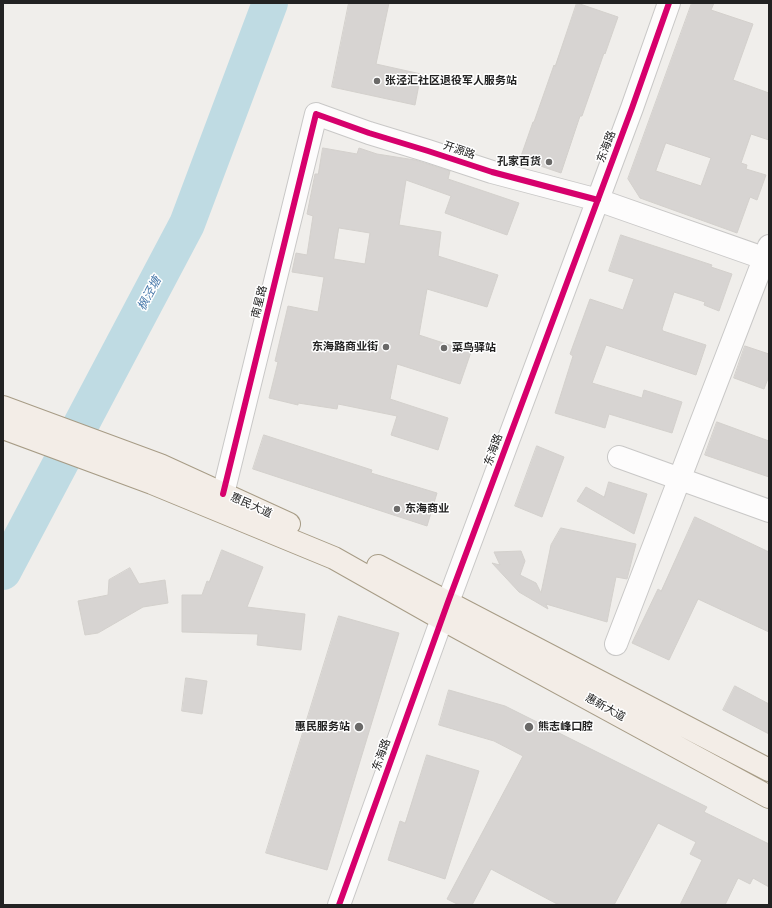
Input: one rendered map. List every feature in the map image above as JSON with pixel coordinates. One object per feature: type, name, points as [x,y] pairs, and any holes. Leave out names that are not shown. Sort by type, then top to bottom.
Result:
[{"type":"main road","name":"惠民大道","points":[[3,407],[12,424],[156,474],[222,494],[343,548],[445,610]]},
{"type":"main road","name":"惠民大道","points":[[156,474],[445,610]]},
{"type":"main road","name":"惠新大道","points":[[445,610],[769,770]]},
{"type":"main road","name":"惠新大道","points":[[445,610],[769,797]]},
{"type":"street","name":"东海路","points":[[339,905],[445,610],[632,108],[669,3]]},
{"type":"street","name":"开源路","points":[[316,114],[369,133],[492,172],[598,200],[768,255]]},
{"type":"street","name":"南星路","points":[[222,494],[316,114]]},
{"type":"street","points":[[616,644],[679,479],[768,255]]},
{"type":"street","points":[[619,456],[769,511]]},
{"type":"building","points":[[349,3],[389,3],[376,64],[421,74],[415,105],[332,87]]},
{"type":"building","points":[[577,3],[618,17],[582,116],[580,116],[561,173],[520,159]]},
{"type":"building","points":[[692,3],[714,3],[711,10],[753,24],[733,80],[769,93],[769,140],[751,134],[741,163],[747,165],[746,169],[766,175],[757,200],[750,197],[737,233],[640,198],[628,179]],"holes":[[[666,143],[711,158],[701,186],[656,171]]]},
{"type":"building","points":[[323,148],[357,154],[359,148],[377,154],[415,160],[450,171],[448,179],[519,203],[507,235],[445,213],[451,196],[406,180],[399,225],[441,232],[438,256],[498,275],[487,307],[427,289],[419,335],[471,352],[460,384],[397,364],[390,399],[448,418],[438,450],[391,435],[397,416],[338,404],[337,409],[298,403],[298,405],[269,398],[278,362],[275,361],[288,306],[318,312],[324,277],[292,272],[296,253],[307,255],[313,216],[307,214],[315,174],[318,174]],"holes":[[[339,228],[370,233],[365,264],[334,259]]]},
{"type":"building","points":[[621,235],[712,265],[711,267],[732,274],[719,311],[704,305],[705,302],[674,292],[662,329],[663,331],[706,345],[696,375],[606,345],[592,383],[642,398],[644,390],[682,402],[672,433],[609,414],[605,428],[555,413],[573,356],[570,354],[590,299],[623,310],[634,279],[609,271]]},
{"type":"building","points":[[745,346],[769,354],[769,376],[764,389],[734,378]]},
{"type":"building","points":[[717,422],[769,441],[769,477],[705,455]]},
{"type":"building","points":[[264,435],[372,470],[371,473],[437,493],[427,526],[253,469]]},
{"type":"building","points":[[537,446],[564,457],[542,517],[515,506]]},
{"type":"building","points":[[609,482],[647,494],[634,534],[577,501],[586,487],[604,497]]},
{"type":"building","points":[[695,517],[769,552],[769,632],[698,599],[669,660],[632,643],[658,589],[661,591]]},
{"type":"building","points":[[561,528],[636,544],[627,579],[616,577],[607,622],[546,604],[548,609],[519,592],[492,563],[500,565],[494,552],[521,551],[525,561],[520,575],[536,583],[541,593],[551,545]]},
{"type":"building","points":[[222,550],[263,567],[247,607],[305,614],[301,650],[257,645],[258,634],[182,632],[182,595],[202,595]]},
{"type":"building","points":[[130,568],[139,584],[165,580],[168,603],[143,607],[98,633],[85,635],[78,601],[108,595],[109,580]]},
{"type":"building","points":[[339,616],[399,633],[327,870],[266,853]]},
{"type":"building","points":[[186,678],[207,681],[202,714],[182,711]]},
{"type":"building","points":[[735,686],[769,704],[769,734],[723,710]]},
{"type":"building","points":[[449,690],[505,706],[707,807],[704,812],[769,844],[769,887],[753,878],[750,884],[738,878],[725,905],[680,905],[702,860],[690,854],[696,842],[658,823],[614,905],[559,905],[491,869],[472,905],[459,905],[447,899],[523,756],[494,741],[439,725]]},
{"type":"building","points":[[427,755],[479,771],[445,879],[388,860],[400,821],[405,823]]},
{"type":"waterway","name":"枫泾塘","points":[[3,572],[187,224],[270,3]]},
{"type":"cycle path","points":[[339,905],[448,602],[632,108],[669,3]]},
{"type":"cycle path","points":[[223,494],[316,114],[369,133],[492,172],[598,200]]},
{"type":"place","name":"张泾汇社区退役军人服务站","points":[[377,81]]},
{"type":"place","name":"孔家百货","points":[[549,162]]},
{"type":"place","name":"东海路商业街","points":[[386,347]]},
{"type":"place","name":"菜鸟驿站","points":[[444,348]]},
{"type":"place","name":"东海商业","points":[[397,509]]},
{"type":"place","name":"惠民服务站","points":[[359,727]]},
{"type":"place","name":"熊志峰口腔","points":[[529,727]]}]
